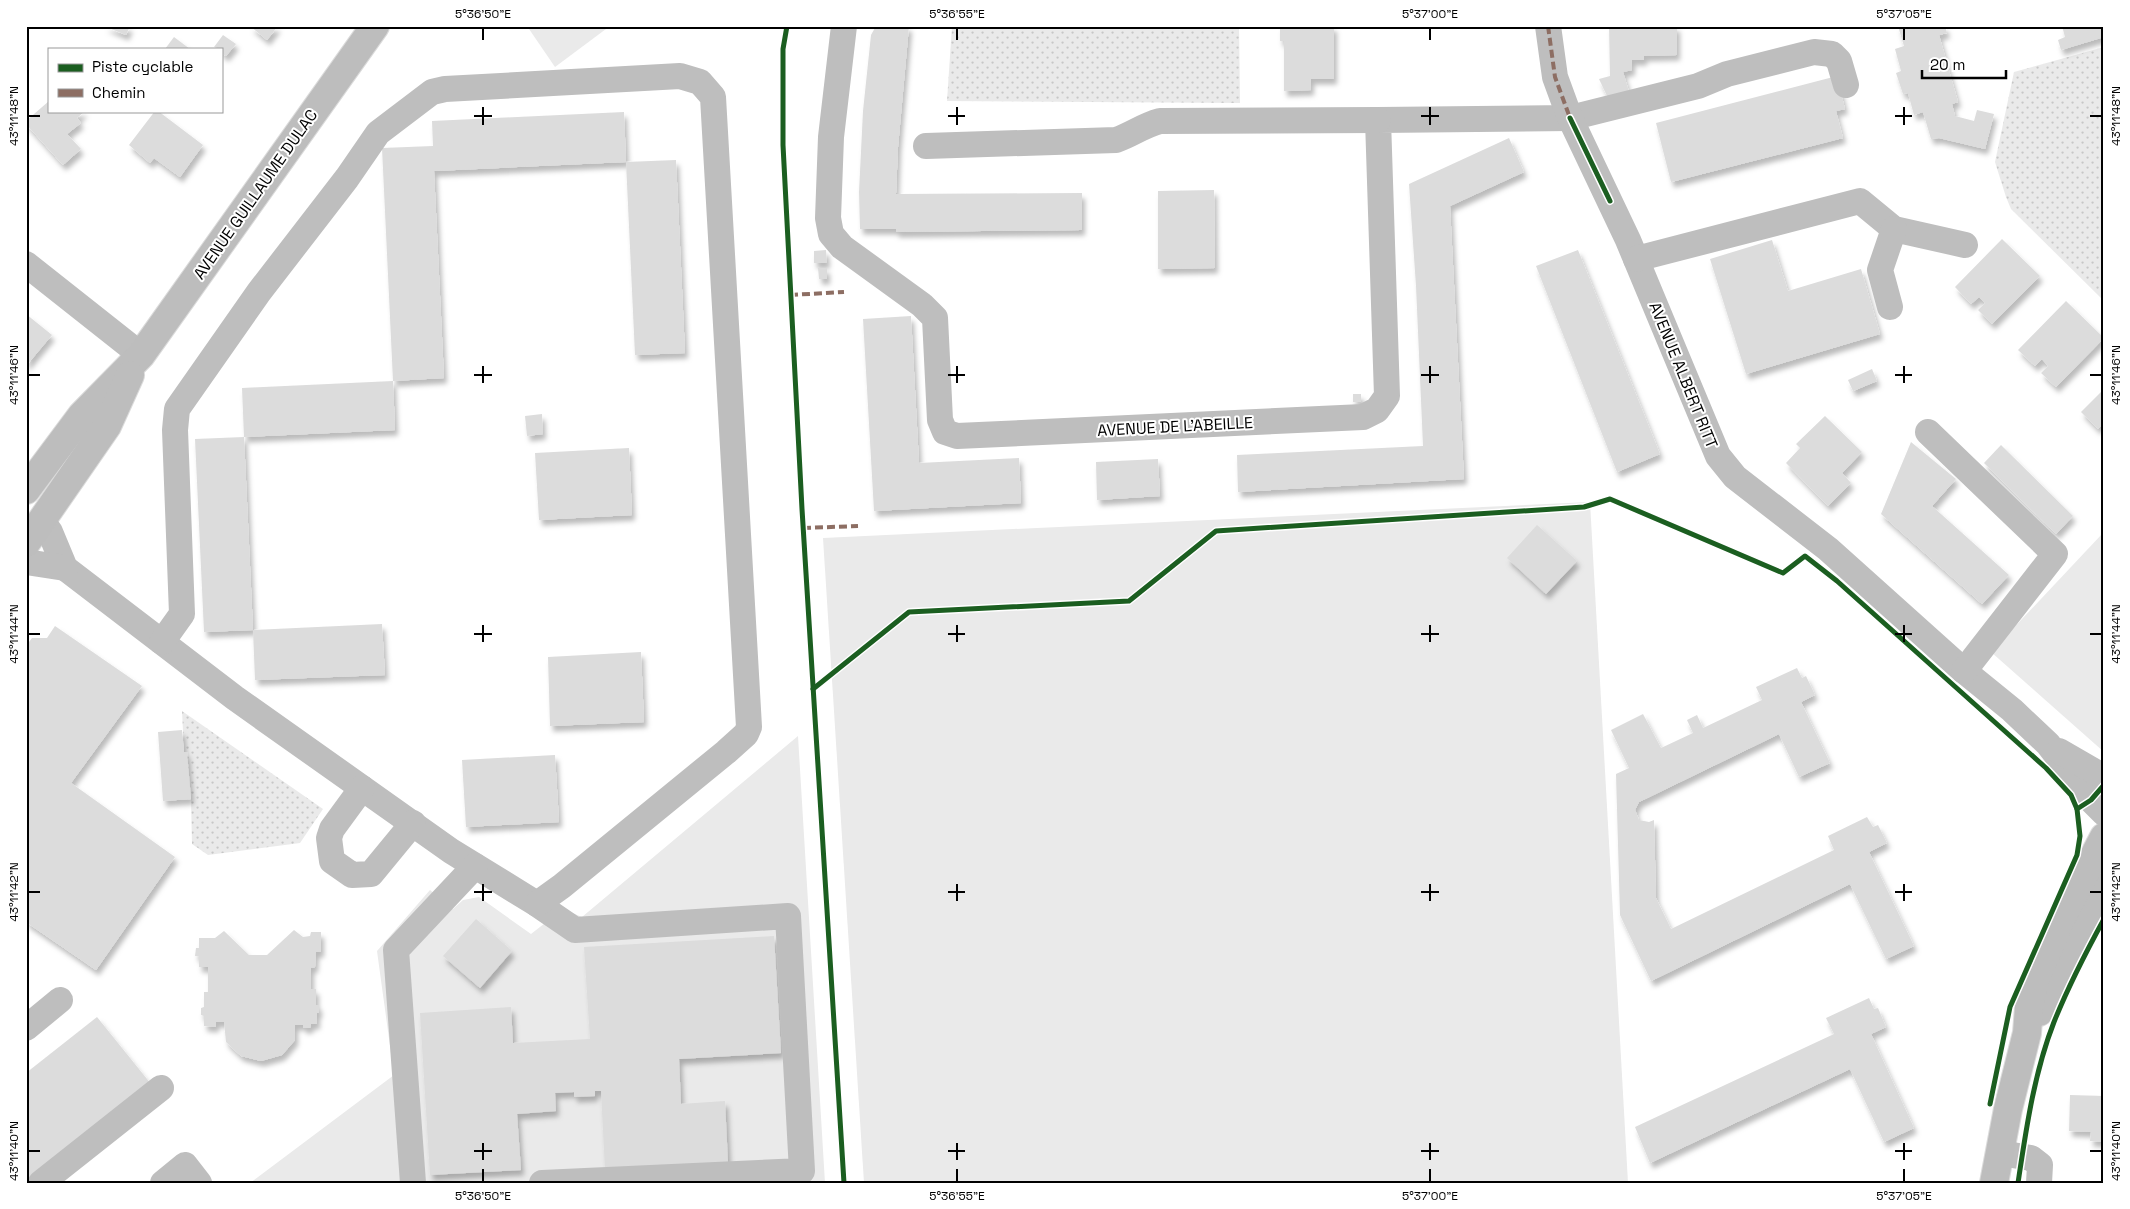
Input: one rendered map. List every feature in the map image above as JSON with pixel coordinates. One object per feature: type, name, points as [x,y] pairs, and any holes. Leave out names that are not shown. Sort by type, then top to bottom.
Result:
[{"type":"main road","name":"AVENUE GUILLAUME DULAC","points":[[26,490],[82,415],[138,358],[375,26]]},
{"type":"main road","name":"AVENUE GUILLAUME DULAC","points":[[32,524],[107,426],[138,358]]},
{"type":"main road","points":[[1994,1183],[2008,1109],[2027,1033],[2035,980],[2061,918],[2104,837]]},
{"type":"main road","points":[[2027,1033],[2054,985],[2087,914],[2104,888]]},
{"type":"street","name":"AVENUE DE L'ABEILLE","points":[[844,26],[831,137],[828,218],[831,234],[842,247],[922,305],[935,318],[940,420],[945,432],[957,436],[1364,417],[1378,410],[1387,396],[1378,120]]},
{"type":"street","name":"AVENUE ALBERT RITT","points":[[1548,26],[1556,77],[1570,118],[1636,259],[1718,456],[1736,477],[1828,550],[1964,671],[2012,710],[2048,744],[2091,800],[2104,813]]},
{"type":"street","points":[[926,146],[1116,140],[1130,135],[1143,125],[1160,121],[1570,118],[1698,86],[1727,74],[1814,52],[1832,54],[1839,61],[1846,85]]},
{"type":"street","points":[[162,642],[182,614],[175,430],[177,409],[259,292],[347,178],[378,133],[432,92],[445,89],[680,76],[700,82],[713,96],[749,726],[746,734],[726,752],[562,886],[537,904]]},
{"type":"street","points":[[1636,259],[1860,201],[1894,229],[1964,245]]},
{"type":"street","points":[[1890,307],[1880,270],[1894,229]]},
{"type":"street","points":[[26,264],[138,358]]},
{"type":"street","points":[[1928,432],[2055,554],[1964,671]]},
{"type":"street","points":[[32,524],[50,532],[65,568]]},
{"type":"street","points":[[26,562],[65,568],[235,698],[413,824],[575,930],[788,916],[802,1171],[542,1183]]},
{"type":"street","name":"AVENUE ALBERT RITT","points":[[2048,744],[2104,777]]},
{"type":"street","points":[[362,788],[332,829],[329,838],[332,861],[352,875],[371,874],[413,824]]},
{"type":"street","points":[[413,1183],[396,950],[475,866]]},
{"type":"street","points":[[26,1028],[60,1000]]},
{"type":"street","points":[[41,1183],[161,1088]]},
{"type":"street","points":[[2000,1153],[2031,1158],[2040,1165],[2039,1183]]},
{"type":"street","points":[[163,1183],[185,1166],[199,1183]]},
{"type":"shaded area","points":[[527,26],[610,26],[555,67]]},
{"type":"shaded area","points":[[952,26],[1239,26],[1240,103],[947,101]]},
{"type":"shaded area","points":[[2104,47],[2104,301],[2011,209],[1995,162],[2014,72]]},
{"type":"shaded area","points":[[1590,502],[1628,1183],[864,1183],[823,538]]},
{"type":"shaded area","points":[[2102,534],[2104,536],[2104,752],[1991,652]]},
{"type":"shaded area","points":[[182,711],[323,809],[300,843],[208,855],[192,844],[191,799],[184,752]]},
{"type":"shaded area","points":[[798,736],[825,1183],[250,1183],[394,1075],[377,951],[430,890],[453,909],[463,900],[479,897],[531,934],[563,909],[582,917]]},
{"type":"building","points":[[104,26],[130,26],[126,35]]},
{"type":"building","points":[[250,26],[278,26],[267,40]]},
{"type":"building","points":[[876,26],[909,26],[898,147],[896,194],[1082,193],[1082,230],[896,232],[896,229],[860,229],[859,192],[863,111],[871,35]]},
{"type":"building","points":[[1280,26],[1334,26],[1334,79],[1311,79],[1311,90],[1284,91],[1284,41],[1280,41]]},
{"type":"building","points":[[1609,26],[1677,26],[1677,55],[1644,56],[1644,60],[1632,60],[1632,70],[1623,72],[1630,95],[1609,100],[1599,79],[1610,76]]},
{"type":"building","points":[[1898,26],[1945,26],[1947,33],[1939,35],[1958,102],[1952,104],[1955,116],[1974,121],[1977,110],[1994,114],[1985,149],[1939,138],[1931,139],[1923,112],[1914,115],[1908,93],[1903,94],[1896,73],[1901,71],[1895,49],[1904,46]]},
{"type":"building","points":[[2062,26],[2104,26],[2104,37],[2061,50],[2058,40],[2065,37]]},
{"type":"building","points":[[223,35],[236,44],[226,56],[222,54],[222,48],[214,47]]},
{"type":"building","points":[[174,37],[189,48],[166,48]]},
{"type":"building","points":[[1837,76],[1845,109],[1836,111],[1843,138],[1671,182],[1656,123]]},
{"type":"building","points":[[48,102],[48,112],[84,112],[77,118],[81,123],[67,134],[81,149],[63,165],[26,124],[26,121]]},
{"type":"building","points":[[154,112],[159,112],[203,145],[180,177],[154,158],[150,163],[129,145]]},
{"type":"building","points":[[624,112],[626,162],[434,171],[444,378],[393,381],[382,148],[433,146],[432,121]]},
{"type":"building","points":[[1509,138],[1524,172],[1450,206],[1464,479],[1238,492],[1237,455],[1423,446],[1416,286],[1409,184]]},
{"type":"building","points":[[676,160],[685,353],[635,355],[626,162]]},
{"type":"building","points":[[1214,190],[1215,268],[1158,269],[1158,191]]},
{"type":"building","points":[[2002,239],[2040,276],[1992,324],[1978,310],[1985,303],[1979,297],[1971,304],[1955,287]]},
{"type":"building","points":[[1772,240],[1788,291],[1861,269],[1880,334],[1746,374],[1710,259]]},
{"type":"building","points":[[826,250],[827,263],[814,263],[814,251]]},
{"type":"building","points":[[1578,250],[1660,454],[1617,472],[1536,266]]},
{"type":"building","points":[[818,268],[827,268],[827,279],[819,279]]},
{"type":"building","points":[[2066,301],[2104,338],[2056,387],[2041,373],[2048,366],[2042,359],[2035,366],[2018,350]]},
{"type":"building","points":[[26,314],[52,335],[26,366]]},
{"type":"building","points":[[911,316],[919,463],[1019,458],[1021,503],[874,511],[863,319]]},
{"type":"building","points":[[1872,369],[1877,381],[1853,391],[1848,380]]},
{"type":"building","points":[[393,381],[395,430],[244,437],[242,388]]},
{"type":"building","points":[[2104,389],[2104,423],[2098,429],[2081,412]]},
{"type":"building","points":[[1353,394],[1361,394],[1361,402],[1353,402]]},
{"type":"building","points":[[542,414],[543,434],[527,436],[525,416]]},
{"type":"building","points":[[1825,416],[1862,452],[1842,473],[1851,483],[1828,506],[1786,463],[1800,448],[1796,444]]},
{"type":"building","points":[[244,437],[253,630],[204,632],[195,439]]},
{"type":"building","points":[[1911,442],[1956,479],[1932,506],[2009,575],[1982,604],[1881,514]]},
{"type":"building","points":[[2001,445],[2073,516],[2056,534],[1984,463]]},
{"type":"building","points":[[629,448],[632,515],[539,520],[535,453]]},
{"type":"building","points":[[1158,459],[1160,496],[1097,500],[1096,462]]},
{"type":"building","points":[[1537,525],[1577,561],[1546,594],[1507,558]]},
{"type":"building","points":[[382,624],[385,675],[255,680],[253,630]]},
{"type":"building","points":[[55,626],[142,686],[71,783],[175,857],[96,970],[26,922],[26,646],[32,638],[47,638]]},
{"type":"building","points":[[641,652],[644,722],[550,726],[548,657]]},
{"type":"building","points":[[1797,668],[1802,678],[1806,676],[1815,695],[1801,702],[1830,763],[1799,777],[1779,734],[1639,802],[1635,810],[1639,820],[1649,822],[1654,820],[1656,898],[1671,929],[1834,850],[1828,836],[1867,817],[1873,827],[1878,825],[1887,843],[1869,852],[1914,946],[1886,959],[1850,884],[1651,981],[1620,915],[1616,774],[1629,768],[1611,730],[1643,714],[1661,748],[1693,733],[1687,720],[1697,715],[1703,728],[1762,700],[1756,687]]},
{"type":"building","points":[[182,730],[184,752],[187,752],[191,799],[163,801],[158,732]]},
{"type":"building","points":[[555,755],[559,822],[466,827],[462,760]]},
{"type":"building","points":[[476,919],[512,951],[480,988],[443,956]]},
{"type":"building","points":[[294,930],[303,937],[310,936],[311,932],[321,932],[321,952],[316,952],[315,967],[311,968],[311,989],[316,989],[316,1005],[319,1005],[317,1024],[311,1024],[310,1028],[303,1028],[303,1025],[295,1025],[295,1040],[282,1055],[261,1061],[241,1056],[226,1042],[224,1022],[216,1022],[216,1027],[204,1026],[204,1016],[201,1015],[201,1008],[204,1007],[204,992],[208,992],[208,967],[199,967],[199,956],[195,956],[196,948],[199,948],[199,938],[215,938],[224,931],[249,955],[267,955]]},
{"type":"building","points":[[774,936],[781,1053],[679,1059],[681,1104],[725,1101],[728,1163],[605,1170],[601,1091],[595,1091],[595,1096],[574,1097],[574,1092],[555,1093],[556,1111],[517,1114],[521,1170],[430,1175],[420,1013],[511,1007],[513,1043],[590,1039],[584,947]]},
{"type":"building","points":[[1869,998],[1874,1009],[1878,1008],[1886,1027],[1871,1034],[1914,1128],[1884,1142],[1850,1069],[1650,1163],[1635,1127],[1834,1034],[1826,1018]]},
{"type":"building","points":[[97,1017],[151,1084],[26,1183],[26,1073]]},
{"type":"building","points":[[2070,1095],[2104,1096],[2104,1142],[2090,1141],[2091,1132],[2069,1131]]},
{"type":"marked path","points":[[1548,26],[1555,77],[1570,118]]},
{"type":"marked path","points":[[790,295],[844,292]]},
{"type":"marked path","points":[[803,528],[858,526]]},
{"type":"cycle path","points":[[787,26],[783,49],[783,145],[802,509],[844,1183]]},
{"type":"cycle path","points":[[1570,118],[1610,201]]},
{"type":"cycle path","points":[[813,689],[909,612],[1129,601],[1216,531],[1584,507],[1610,499],[1783,573],[1805,556],[1837,581],[2046,768],[2071,795],[2077,809]]},
{"type":"cycle path","points":[[1990,1104],[2010,1007],[2077,855],[2080,836],[2077,809],[2091,800],[2104,785]]},
{"type":"cycle path","points":[[2018,1183],[2032,1102],[2047,1041],[2071,983],[2104,919]]}]
